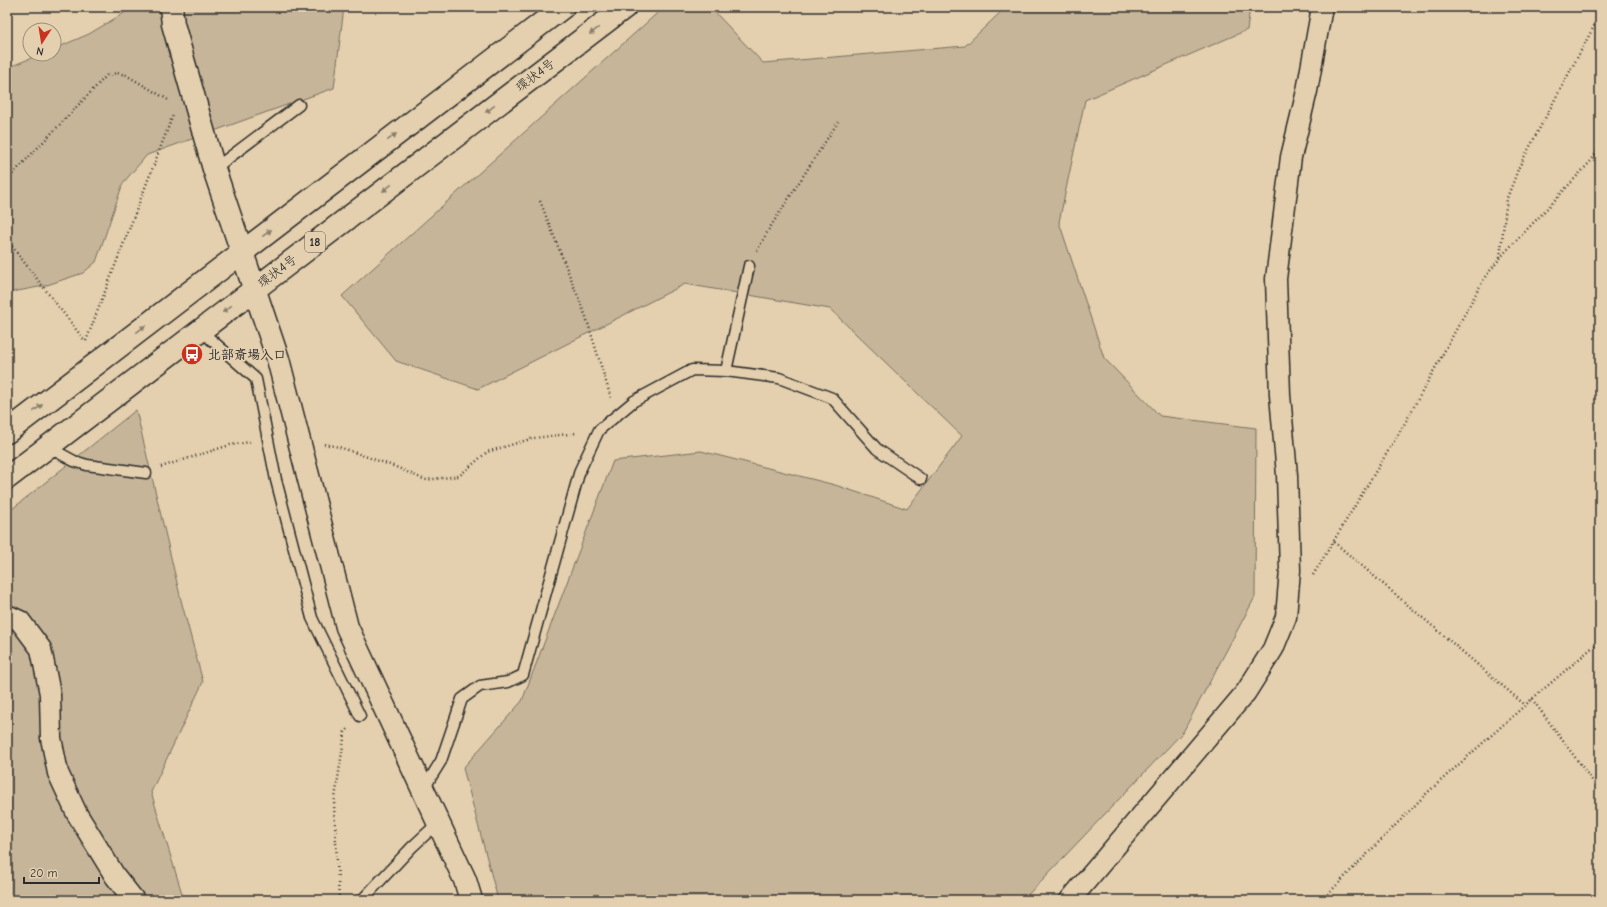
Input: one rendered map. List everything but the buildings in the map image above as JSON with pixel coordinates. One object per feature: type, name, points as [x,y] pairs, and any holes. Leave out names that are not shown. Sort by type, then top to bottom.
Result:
[{"type":"main road","points":[[170,7],[186,102],[214,169],[278,359],[300,439],[308,477],[347,627],[439,822],[465,880],[471,900]]},
{"type":"main road","points":[[7,432],[563,7]]},
{"type":"main road","name":"環状4号","points":[[7,478],[625,7]]},
{"type":"street","points":[[1070,900],[1246,692],[1273,649],[1286,617],[1290,570],[1287,491],[1280,395],[1276,279],[1291,157],[1307,91],[1322,7]]},
{"type":"street","points":[[7,615],[20,621],[41,649],[50,694],[52,738],[58,773],[61,780],[77,814],[115,876],[134,900]]},
{"type":"lane","points":[[214,169],[299,105]]},
{"type":"lane","points":[[726,371],[750,266]]},
{"type":"lane","points":[[200,330],[256,379],[276,480],[312,618],[360,716]]},
{"type":"lane","points":[[423,790],[441,761],[462,699],[480,686],[508,682],[523,675],[580,470],[599,430],[634,401],[692,370],[726,371],[779,378],[832,398],[877,449],[921,479]]},
{"type":"lane","points":[[48,447],[74,461],[88,465],[146,473]]},
{"type":"lane","points":[[362,900],[412,847],[439,822]]},
{"type":"path","points":[[1500,257],[1507,198],[1519,167],[1600,14]]},
{"type":"path","points":[[7,180],[106,75],[118,73],[126,74],[186,102],[86,342],[7,240]]},
{"type":"path","points":[[750,266],[769,229],[838,122]]},
{"type":"path","points":[[1310,580],[1406,423],[1484,277],[1500,257],[1591,161],[1600,148]]},
{"type":"path","points":[[540,201],[586,317],[616,416]]},
{"type":"path","points":[[300,439],[339,447],[396,467],[425,480],[459,476],[487,452],[534,438],[599,430]]},
{"type":"path","points":[[146,473],[230,445],[269,439]]},
{"type":"path","points":[[1334,542],[1526,705]]},
{"type":"path","points":[[1322,900],[1427,793],[1532,699],[1600,641]]},
{"type":"path","points":[[1532,699],[1600,791]]},
{"type":"path","points":[[339,900],[334,805],[345,732],[360,716]]},
{"type":"shaded area","points":[[134,7],[344,7],[334,88],[147,155],[123,183],[96,262],[83,273],[44,286],[7,293],[7,68],[22,62],[62,62],[62,46],[89,34]]},
{"type":"shaded area","points":[[664,7],[710,7],[763,63],[965,46],[1006,7],[1250,7],[1247,30],[1085,100],[1059,222],[1104,358],[1160,416],[1256,428],[1255,597],[1183,732],[1023,900],[498,900],[463,768],[522,701],[613,461],[701,451],[835,485],[907,509],[962,436],[830,309],[685,284],[478,389],[396,361],[342,296]]},
{"type":"shaded area","points":[[136,410],[182,604],[203,682],[151,792],[184,900],[7,900],[7,513]]},
{"type":"place","name":"北部斎場入口","points":[[192,354]]}]
